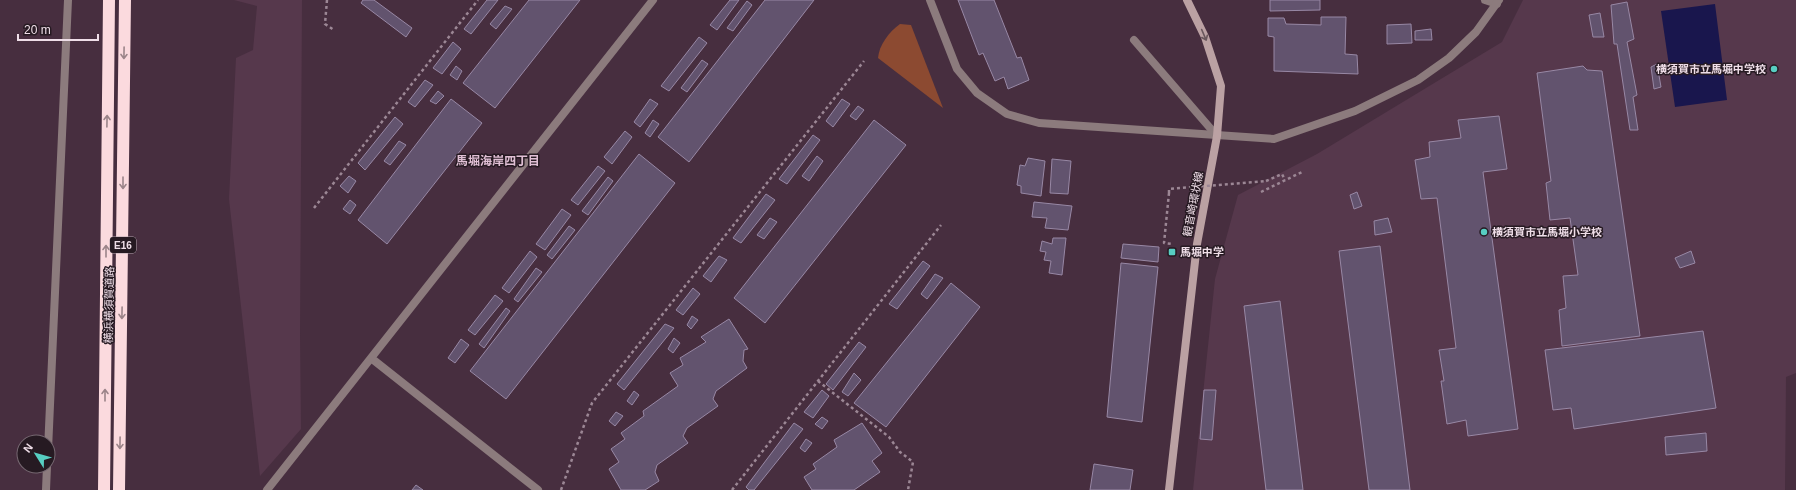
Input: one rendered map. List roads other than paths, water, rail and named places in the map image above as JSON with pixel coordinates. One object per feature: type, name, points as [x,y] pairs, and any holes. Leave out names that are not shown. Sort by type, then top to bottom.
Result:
[{"type":"highway","name":"横浜横須賀道路","points":[[104,490],[108,0]]},
{"type":"highway","name":"横浜横須賀道路","points":[[119,490],[125,0]]},
{"type":"main road","name":"観音崎環状線","points":[[1169,490],[1197,244],[1218,136],[1221,86],[1205,37],[1187,0]]},
{"type":"street","points":[[49,434],[68,0]]},
{"type":"street","points":[[267,490],[653,0]]},
{"type":"street","points":[[930,0],[957,69],[977,93],[1007,114],[1039,123],[1274,140],[1355,111],[1418,80],[1449,58],[1476,32],[1498,2],[1485,0]]},
{"type":"street","points":[[1134,40],[1218,136]]},
{"type":"street","points":[[371,358],[538,490]]},
{"type":"street","points":[[46,490],[47,474]]},
{"type":"place","name":"横須賀市立馬堀中学校","points":[[1774,69]]},
{"type":"place","name":"横須賀市立馬堀小学校","points":[[1484,232]]},
{"type":"place","name":"馬堀中学","points":[[1172,252]]},
{"type":"district","name":"馬堀海岸四丁目","points":[[498,161]]}]
